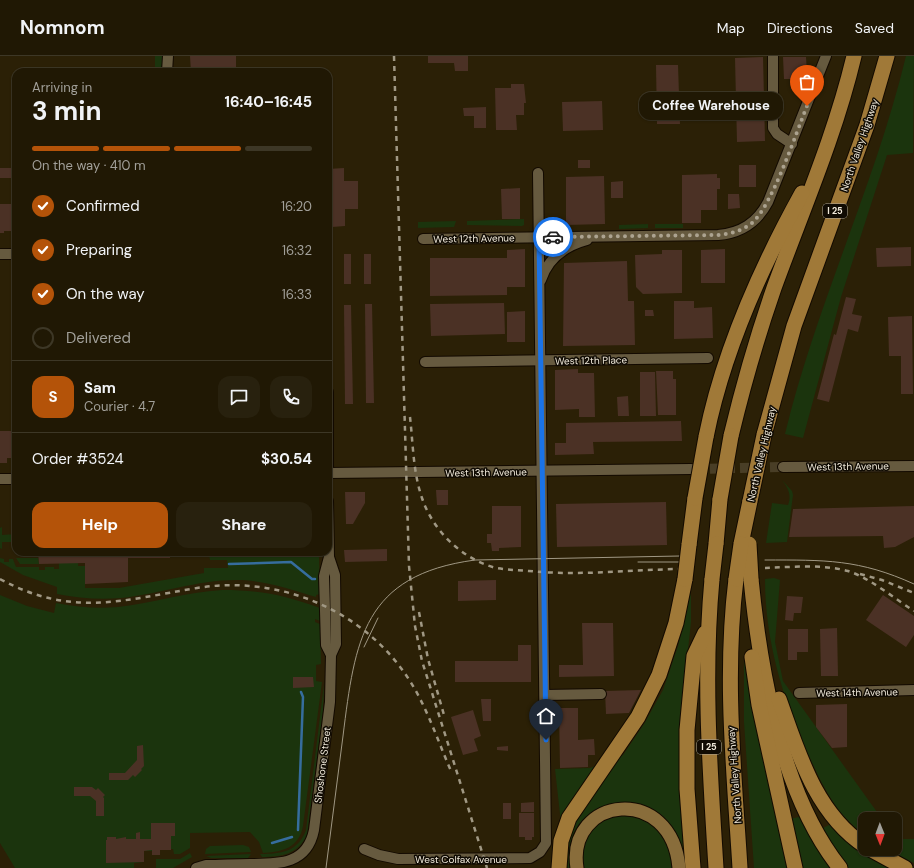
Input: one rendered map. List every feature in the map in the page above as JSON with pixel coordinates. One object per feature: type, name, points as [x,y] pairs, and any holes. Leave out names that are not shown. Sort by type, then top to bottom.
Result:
[{"type":"highway","name":"I 25","points":[[716,868],[707,718],[708,627],[720,499],[731,436],[744,383],[764,316],[825,152],[854,56]]},
{"type":"highway","name":"North Valley Highway","points":[[740,868],[731,735],[729,678],[731,625],[745,579],[745,544],[750,501],[764,436],[794,326],[868,126],[887,56]]},
{"type":"highway","points":[[559,868],[561,841],[565,826],[580,801],[638,717],[659,675],[676,623],[685,579],[695,498],[706,437],[720,383],[748,306],[789,216],[825,152]]},
{"type":"highway","points":[[745,579],[755,612],[765,657],[793,739],[812,785],[834,818],[858,840]]},
{"type":"highway","points":[[745,579],[752,663],[759,705],[795,868]]},
{"type":"highway","points":[[755,612],[765,680],[787,764],[807,815],[838,866]]},
{"type":"highway","points":[[693,868],[687,789],[687,730],[694,656],[708,627]]},
{"type":"highway","points":[[778,788],[802,868]]},
{"type":"highway","points":[[883,856],[905,868]]},
{"type":"main road","points":[[577,868],[577,851],[586,830],[596,818],[610,811],[623,808],[640,811],[652,816],[662,824],[668,832],[677,854],[679,868]]},
{"type":"street","points":[[167,68],[168,56]]},
{"type":"street","points":[[773,56],[773,128],[777,134],[792,144],[826,56]]},
{"type":"street","name":"West 12th Avenue","points":[[423,239],[718,235],[741,230],[753,222],[765,207],[792,144]]},
{"type":"street","points":[[538,173],[545,695],[601,694]]},
{"type":"street","points":[[539,290],[543,274],[555,256],[572,245],[603,236]]},
{"type":"street","points":[[0,254],[12,254]]},
{"type":"street","name":"West 12th Place","points":[[425,362],[708,358]]},
{"type":"street","name":"West 13th Avenue","points":[[783,467],[914,466]]},
{"type":"street","name":"West 13th Avenue","points":[[332,472],[691,469]]},
{"type":"street","points":[[0,479],[12,479]]},
{"type":"street","name":"Shoshone Street","points":[[196,868],[206,865],[286,862],[302,853],[310,843],[313,834],[330,702],[331,656],[326,645],[324,576],[329,556]]},
{"type":"street","name":"West 14th Avenue","points":[[799,693],[914,690]]},
{"type":"street","name":"West Colfax Avenue","points":[[364,849],[379,855],[398,859],[530,858],[540,852],[546,843],[547,837],[545,695]]},
{"type":"green space","points":[[155,56],[163,56],[162,68],[155,68]]},
{"type":"green space","points":[[906,56],[914,56],[913,153],[887,155],[841,297],[803,438],[785,434],[813,339],[878,151]]},
{"type":"green space","points":[[524,219],[524,225],[522,226],[467,225],[467,221]]},
{"type":"green space","points":[[456,221],[454,227],[418,228],[418,222]]},
{"type":"green space","points":[[648,224],[648,228],[619,229],[619,225]]},
{"type":"green space","points":[[655,224],[683,224],[683,228],[655,228]]},
{"type":"green space","points":[[782,480],[792,491],[793,495],[787,542],[766,543],[772,503],[788,505],[790,498],[789,492]]},
{"type":"green space","points":[[2,527],[2,535],[12,534],[12,542],[2,542],[2,549],[0,548],[0,528]]},
{"type":"green space","points":[[209,556],[319,556],[320,594],[316,595],[316,597],[267,583],[236,580],[207,582],[150,594],[121,598],[81,598],[57,594],[57,587],[23,575],[0,562],[0,558],[4,559],[4,562],[9,562],[9,559],[13,559],[16,567],[39,567],[39,570],[45,570],[45,567],[54,567],[54,569],[59,569],[59,563],[78,563],[78,566],[85,566],[85,588],[119,588],[204,573],[204,568],[228,568],[227,560],[210,560]]},
{"type":"green space","points":[[16,558],[38,558],[39,564],[20,564]]},
{"type":"green space","points":[[774,578],[780,580],[775,642],[783,681],[877,812],[858,812],[858,830],[836,806],[822,783],[807,752],[790,710],[772,646],[768,624],[765,579]]},
{"type":"green space","points":[[222,590],[272,594],[320,608],[320,621],[315,619],[315,622],[320,624],[321,664],[316,665],[316,681],[322,682],[303,826],[298,839],[294,844],[283,850],[263,853],[259,842],[250,832],[190,833],[190,848],[180,854],[174,854],[173,849],[160,850],[160,855],[152,855],[152,851],[144,851],[144,862],[134,863],[134,868],[15,868],[0,843],[0,595],[27,606],[54,613],[56,603],[72,606],[102,608],[118,607],[195,593]]},
{"type":"green space","points":[[691,592],[691,622],[685,678],[686,861],[682,868],[566,868],[555,769],[590,768],[623,755],[644,724],[663,690],[678,646]]},
{"type":"green space","points":[[744,654],[779,821],[804,816],[823,828],[831,824],[858,848],[858,856],[869,856],[889,868],[754,868],[744,722]]},
{"type":"green space","points":[[324,684],[323,712],[307,835],[299,846],[289,853],[262,857],[260,854],[282,852],[293,847],[303,837],[306,830]]},
{"type":"green space","points":[[902,839],[914,839],[914,863],[899,856],[902,856]]},
{"type":"green space","points":[[243,845],[249,847],[251,852],[205,854],[206,849],[210,846]]},
{"type":"green space","points":[[190,853],[192,857],[173,868],[156,868],[156,859],[180,859]]},
{"type":"green space","points":[[251,854],[248,858],[211,858],[206,856]]},
{"type":"building","points":[[190,56],[236,56],[236,68],[191,68]]},
{"type":"building","points":[[428,56],[468,56],[468,71],[455,71],[454,63],[428,63]]},
{"type":"building","points":[[763,57],[765,141],[737,142],[735,58]]},
{"type":"building","points":[[783,57],[806,57],[807,72],[799,72],[799,79],[784,79]]},
{"type":"building","points":[[656,65],[678,65],[680,124],[657,124]]},
{"type":"building","points":[[511,84],[524,84],[526,103],[524,103],[524,115],[516,115],[517,130],[496,130],[495,88],[511,88]]},
{"type":"building","points":[[602,101],[603,130],[563,131],[562,102]]},
{"type":"building","points":[[486,107],[486,128],[474,128],[474,116],[464,116],[463,108]]},
{"type":"building","points":[[578,160],[590,160],[590,168],[578,168]]},
{"type":"building","points":[[739,165],[756,165],[756,187],[739,187]]},
{"type":"building","points":[[0,168],[12,168],[12,178],[0,178]]},
{"type":"building","points":[[344,168],[344,181],[358,181],[358,209],[345,209],[345,226],[332,227],[332,169]]},
{"type":"building","points":[[717,174],[717,178],[720,178],[720,189],[717,189],[717,210],[701,210],[701,223],[682,223],[682,175]]},
{"type":"building","points":[[604,176],[605,224],[566,225],[566,177]]},
{"type":"building","points":[[623,181],[623,198],[611,198],[611,182]]},
{"type":"building","points":[[520,188],[520,219],[502,219],[501,189]]},
{"type":"building","points":[[728,194],[739,194],[740,208],[728,209]]},
{"type":"building","points":[[0,204],[12,204],[12,231],[4,231],[4,233],[0,233]]},
{"type":"building","points":[[911,247],[911,266],[877,267],[876,248]]},
{"type":"building","points":[[525,249],[525,287],[507,287],[507,295],[430,296],[430,258],[507,258],[507,250]]},
{"type":"building","points":[[725,249],[725,283],[701,283],[701,250]]},
{"type":"building","points":[[662,250],[682,250],[682,293],[643,294],[636,287],[635,255],[662,254]]},
{"type":"building","points":[[344,254],[351,254],[351,284],[344,284]]},
{"type":"building","points":[[364,254],[371,254],[371,284],[364,284]]},
{"type":"building","points":[[627,261],[628,301],[634,301],[635,345],[563,346],[564,263]]},
{"type":"building","points":[[846,297],[856,299],[852,314],[862,316],[858,332],[848,329],[829,402],[817,399],[834,334],[836,335]]},
{"type":"building","points":[[674,301],[694,301],[694,308],[712,307],[713,338],[674,339]]},
{"type":"building","points":[[504,303],[505,334],[431,336],[430,304]]},
{"type":"building","points":[[365,304],[372,304],[374,403],[366,403]]},
{"type":"building","points":[[344,305],[351,305],[353,404],[345,404]]},
{"type":"building","points":[[645,310],[653,310],[654,316],[645,316]]},
{"type":"building","points":[[525,311],[525,342],[507,342],[507,312]]},
{"type":"building","points":[[912,316],[913,394],[901,394],[901,356],[889,356],[888,317]]},
{"type":"building","points":[[578,369],[578,373],[594,373],[595,417],[579,417],[579,409],[555,410],[555,370]]},
{"type":"building","points":[[656,371],[673,371],[673,379],[676,379],[676,415],[658,415]]},
{"type":"building","points":[[640,372],[655,372],[656,416],[640,416]]},
{"type":"building","points":[[628,396],[629,416],[618,416],[617,397]]},
{"type":"building","points":[[681,421],[682,441],[593,442],[594,454],[555,455],[555,443],[566,443],[566,423]]},
{"type":"building","points":[[0,431],[12,431],[12,458],[7,458],[7,463],[0,463]]},
{"type":"building","points":[[436,490],[448,490],[448,505],[437,505]]},
{"type":"building","points":[[345,492],[365,492],[365,503],[353,524],[346,524]]},
{"type":"building","points":[[666,502],[667,545],[557,547],[556,504]]},
{"type":"building","points":[[492,506],[521,506],[521,547],[499,548],[499,551],[492,551],[491,543],[487,543],[487,534],[492,534]]},
{"type":"building","points":[[914,506],[914,537],[895,547],[884,548],[883,536],[789,537],[793,509]]},
{"type":"building","points":[[387,549],[387,561],[345,562],[344,550]]},
{"type":"building","points":[[38,556],[170,556],[170,558],[128,558],[128,582],[85,584],[85,563],[39,564]]},
{"type":"building","points":[[496,580],[496,600],[458,601],[458,581]]},
{"type":"building","points":[[883,595],[914,616],[914,635],[906,647],[866,620]]},
{"type":"building","points":[[787,596],[803,597],[801,613],[794,613],[793,621],[785,620]]},
{"type":"building","points":[[582,623],[613,623],[614,676],[559,677],[559,665],[583,665]]},
{"type":"building","points":[[837,628],[838,676],[821,676],[820,629]]},
{"type":"building","points":[[788,629],[808,629],[808,652],[797,652],[797,660],[788,660]]},
{"type":"building","points":[[518,645],[531,645],[531,682],[455,682],[455,661],[518,661]]},
{"type":"building","points":[[293,677],[313,677],[314,687],[293,688]]},
{"type":"building","points":[[641,690],[629,713],[606,714],[605,691]]},
{"type":"building","points":[[481,699],[491,699],[491,721],[483,721]]},
{"type":"building","points":[[847,704],[847,747],[832,748],[816,727],[816,705]]},
{"type":"building","points":[[559,708],[578,708],[578,740],[594,739],[595,755],[588,755],[588,767],[560,768]]},
{"type":"building","points":[[473,710],[481,736],[474,739],[478,751],[463,755],[451,717]]},
{"type":"building","points":[[143,745],[144,766],[141,769],[142,770],[135,777],[133,775],[128,780],[109,780],[109,773],[125,773],[137,760],[137,746]]},
{"type":"building","points":[[508,746],[508,751],[497,750],[497,747]]},
{"type":"building","points":[[74,787],[92,787],[96,790],[98,788],[105,795],[103,797],[104,816],[96,816],[96,801],[90,796],[74,796]]},
{"type":"building","points":[[534,802],[534,812],[521,812],[521,803]]},
{"type":"building","points":[[503,803],[511,803],[511,819],[503,819]]},
{"type":"building","points":[[519,813],[534,813],[534,837],[532,837],[532,840],[525,840],[525,837],[519,837]]},
{"type":"building","points":[[151,823],[175,823],[175,836],[171,836],[171,850],[160,850],[160,855],[152,855],[152,850],[144,851],[144,862],[106,863],[107,837],[116,837],[116,839],[126,837],[126,839],[136,839],[136,833],[140,832],[140,839],[151,839]]},
{"type":"waterway","points":[[229,564],[291,562],[312,579],[315,579]]},
{"type":"waterway","points":[[298,830],[303,697],[301,692]]},
{"type":"waterway","points":[[272,843],[292,837]]},
{"type":"tunnel","points":[[695,469],[783,467]]},
{"type":"tram line","points":[[326,868],[353,670],[361,642],[372,618],[387,597],[409,580],[438,568],[475,560],[680,556]]},
{"type":"tram line","points":[[765,560],[806,560],[859,565],[914,584]]},
{"type":"tram line","points":[[638,562],[679,562]]},
{"type":"tram line","points":[[364,647],[378,618]]},
{"type":"railway","points":[[394,56],[409,566],[415,626],[422,661],[487,868]]},
{"type":"railway","points":[[410,417],[417,478],[427,510],[433,522],[450,542],[472,558],[484,564],[508,570],[585,573],[678,569]]},
{"type":"railway","points":[[765,568],[828,567],[848,571],[874,584],[914,611]]},
{"type":"railway","points":[[860,574],[882,580],[914,593]]},
{"type":"railway","points":[[0,579],[26,591],[51,599],[74,602],[98,603],[121,601],[197,588],[227,585],[257,587],[286,592],[314,602],[341,615],[365,631],[387,651],[406,675],[420,698],[451,771]]},
{"type":"railway","points":[[419,612],[428,659],[444,715]]},
{"type":"way so far","points":[[553,237],[718,235],[733,233],[741,230],[760,215],[772,194],[807,106]]},
{"type":"place","name":"Coffee Warehouse","points":[[807,106]]},
{"type":"route","points":[[546,740],[539,237],[553,237]]}]
